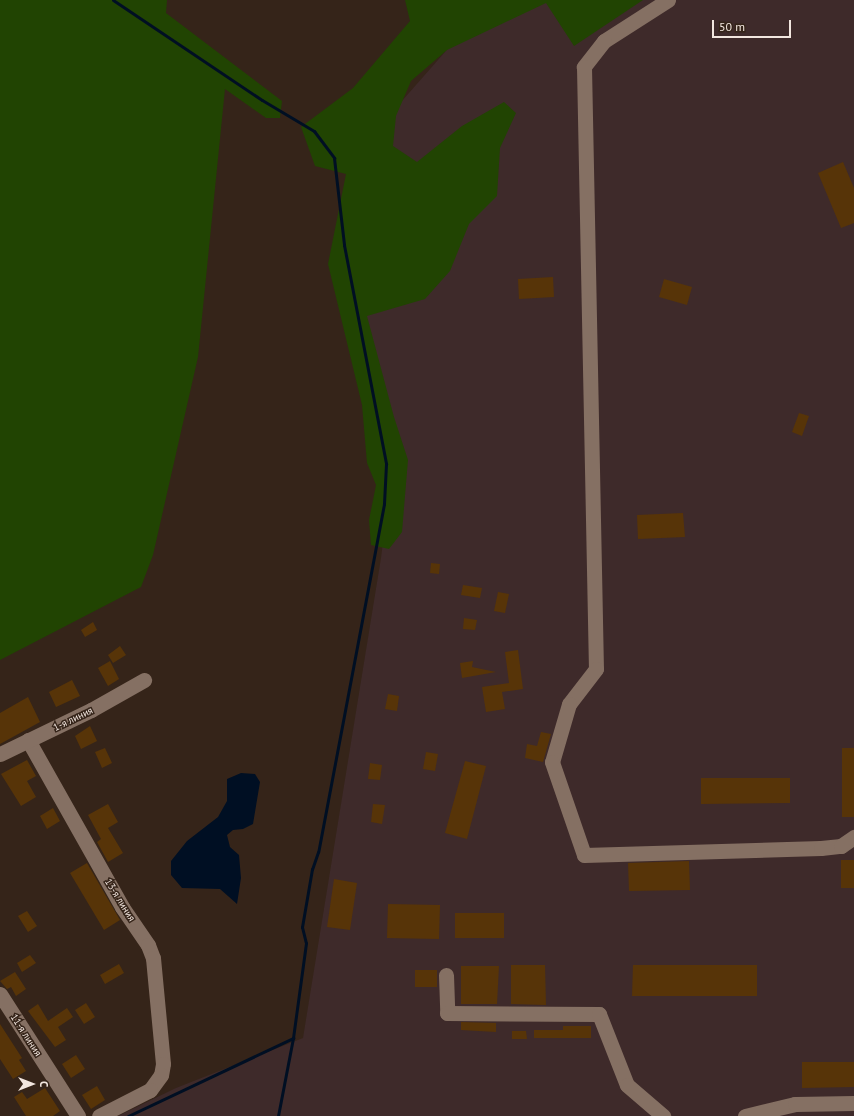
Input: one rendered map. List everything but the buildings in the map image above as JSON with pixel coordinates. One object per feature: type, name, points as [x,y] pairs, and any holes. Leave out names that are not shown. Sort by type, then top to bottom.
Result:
[{"type":"street","points":[[668,0],[604,41],[584,67],[596,669],[569,704],[552,762],[584,855],[821,848],[841,846],[854,837]]},
{"type":"street","name":"1-я линия","points":[[0,754],[91,710],[144,680]]},
{"type":"street","name":"13-я линия","points":[[28,740],[122,907],[148,945],[155,970],[163,1064],[161,1075],[150,1090],[99,1116]]},
{"type":"street","points":[[446,975],[447,1013],[599,1014],[628,1085],[663,1116]]},
{"type":"street","name":"11-я линия","points":[[0,994],[78,1116]]},
{"type":"street","points":[[745,1116],[794,1104],[854,1103]]},
{"type":"shaded area","points":[[506,0],[854,0],[854,1116],[118,1116],[176,1088],[303,1038],[381,558],[394,456],[349,259],[394,110],[474,19]]},
{"type":"green space","points":[[0,0],[167,0],[166,13],[282,101],[280,118],[266,118],[225,89],[198,357],[153,555],[141,587],[0,660]]},
{"type":"green space","points":[[405,0],[643,0],[574,46],[546,3],[447,50],[411,81],[396,116],[393,146],[417,162],[462,126],[504,102],[516,113],[500,148],[497,196],[469,224],[450,271],[425,299],[367,316],[394,417],[408,460],[402,532],[389,549],[371,545],[369,520],[376,485],[367,463],[362,405],[328,264],[346,174],[315,166],[301,127],[353,88],[410,21]]},
{"type":"water","points":[[241,773],[255,774],[260,782],[253,824],[243,829],[233,830],[227,835],[230,847],[239,855],[241,878],[237,904],[220,889],[182,888],[171,875],[171,861],[187,841],[218,817],[227,801],[227,779]]},
{"type":"waterway","points":[[113,0],[262,100],[314,131],[334,158],[344,245],[386,464],[384,504],[318,852],[312,869],[302,927],[306,943],[293,1038],[278,1116]]},
{"type":"waterway","points":[[128,1116],[293,1038]]}]
